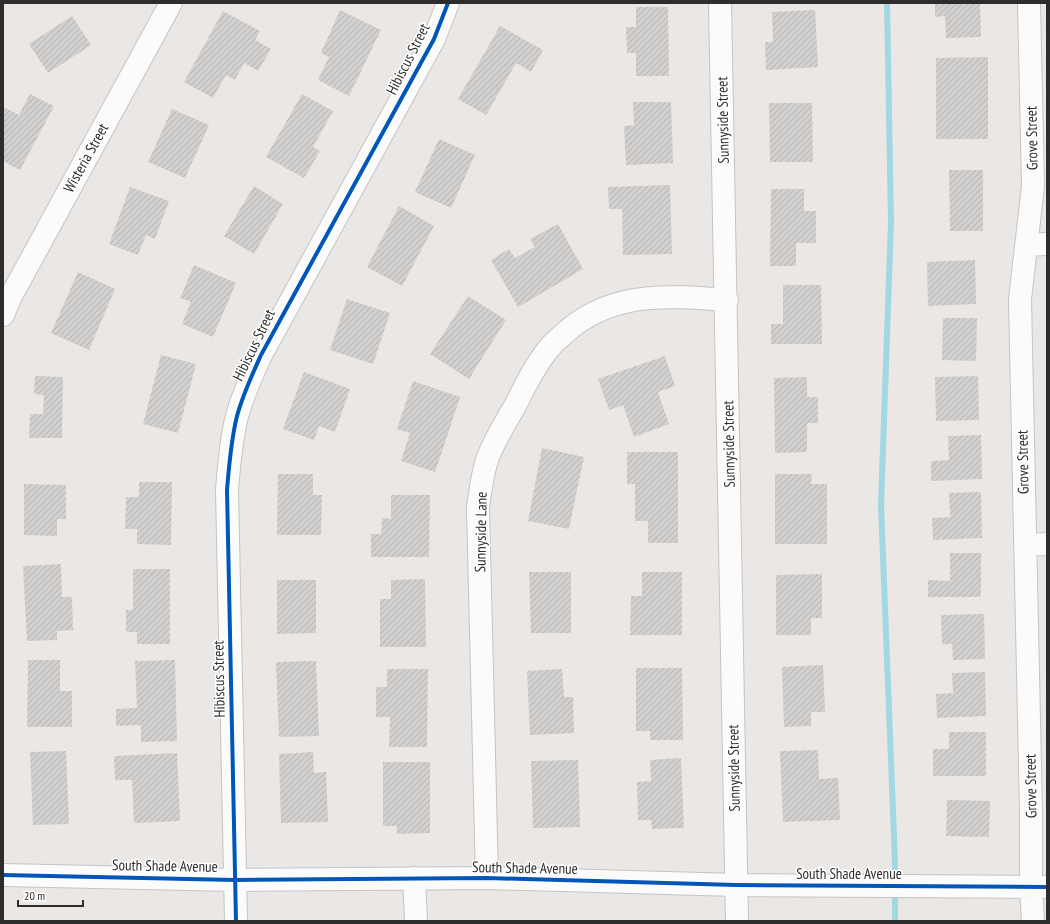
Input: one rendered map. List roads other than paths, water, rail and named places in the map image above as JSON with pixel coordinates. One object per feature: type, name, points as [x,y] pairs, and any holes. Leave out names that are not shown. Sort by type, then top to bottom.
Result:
[{"type":"street","name":"Wisteria Street","points":[[3,315],[10,298],[171,3]]},
{"type":"street","name":"Hibiscus Street","points":[[236,921],[227,490],[230,455],[237,416],[246,387],[260,354],[434,39],[448,3]]},
{"type":"street","name":"Sunnyside Street","points":[[720,3],[727,300],[737,921]]},
{"type":"street","name":"Grove Street","points":[[1029,3],[1033,186],[1037,245],[1020,299],[1031,813],[1039,887],[1033,921]]},
{"type":"street","name":"Sunnyside Lane","points":[[487,878],[478,508],[480,489],[487,460],[496,439],[535,369],[550,347],[560,336],[584,318],[611,305],[637,299],[691,297],[727,300]]},
{"type":"street","points":[[1025,545],[1047,544]]},
{"type":"street","name":"South Shade Avenue","points":[[3,875],[235,880],[487,878],[736,885],[1039,887]]},
{"type":"street","points":[[414,878],[416,921]]},
{"type":"waterway","points":[[887,3],[891,222],[881,505],[895,863],[895,921]]}]
